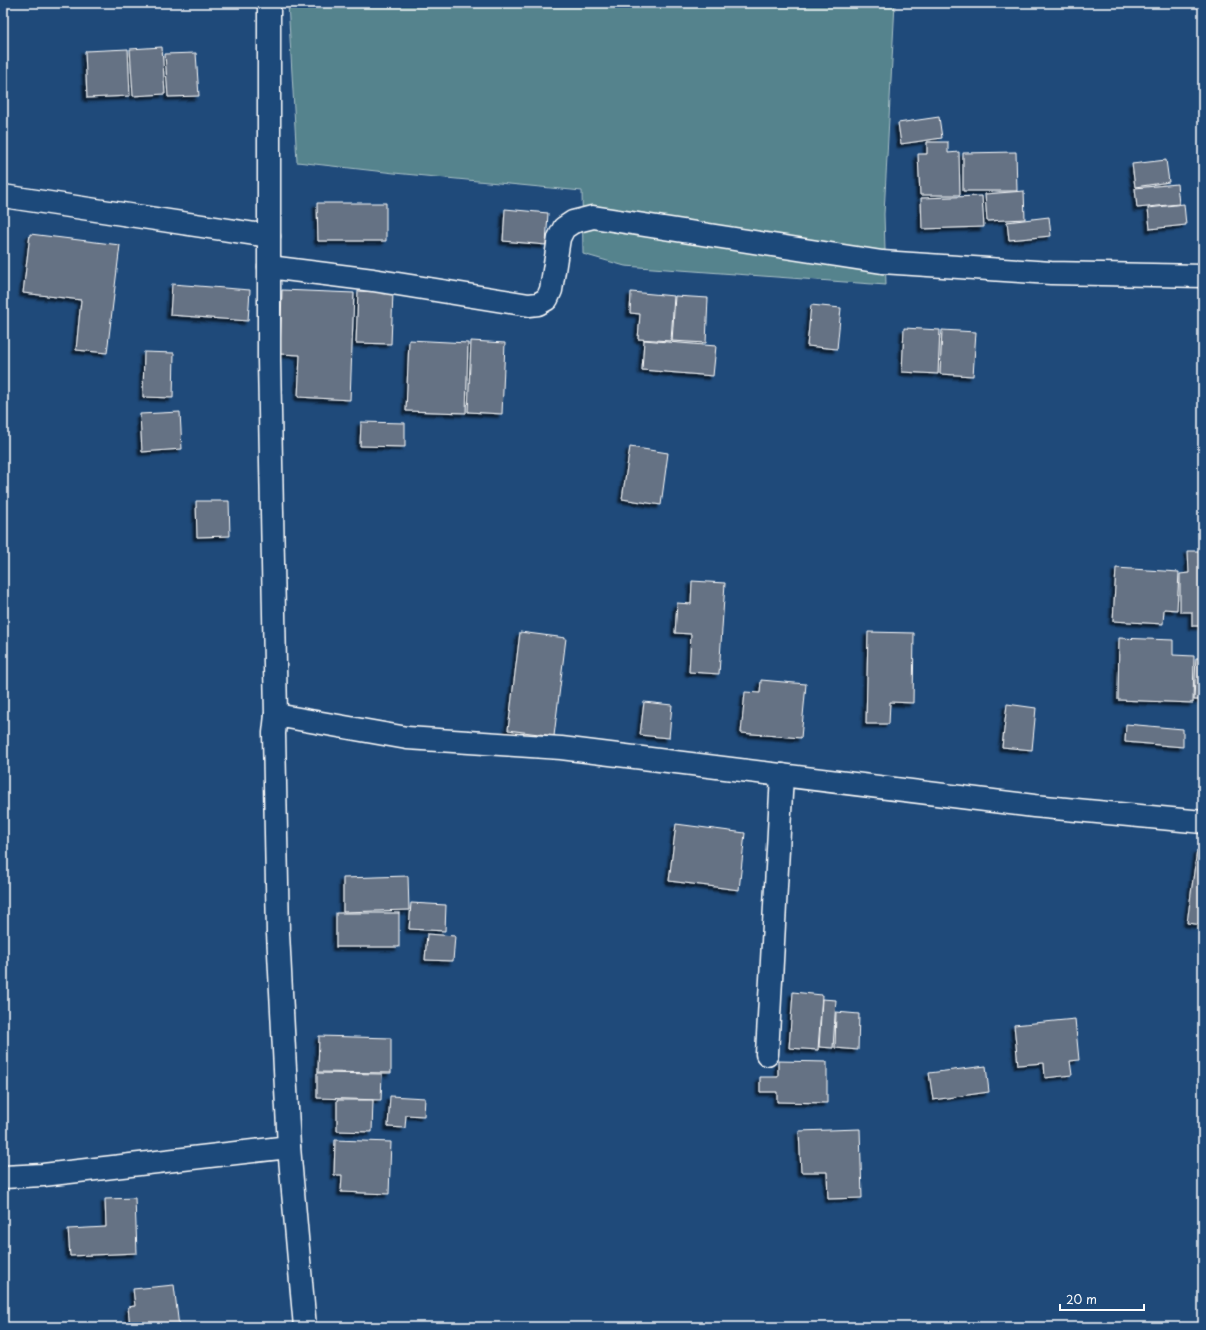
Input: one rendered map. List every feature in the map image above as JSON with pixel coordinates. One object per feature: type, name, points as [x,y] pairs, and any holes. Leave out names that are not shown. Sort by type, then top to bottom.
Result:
[{"type":"street","points":[[269,3],[269,368],[276,715],[274,733],[278,933],[289,1147],[305,1327]]},
{"type":"street","points":[[3,196],[269,236]]},
{"type":"street","points":[[269,267],[373,280],[529,305],[538,304],[547,298],[551,290],[560,238],[564,228],[573,222],[594,218],[882,262],[1051,273],[1203,276]]},
{"type":"street","points":[[276,715],[407,738],[561,748],[1034,806],[1203,822]]},
{"type":"street","points":[[767,1054],[782,775]]},
{"type":"street","points":[[3,1178],[43,1175],[289,1147]]},
{"type":"green space","points":[[288,3],[895,3],[884,214],[886,285],[625,266],[583,254],[582,191],[297,162]]},
{"type":"building","points":[[162,47],[165,94],[133,96],[130,49]]},
{"type":"building","points":[[128,49],[130,96],[87,98],[85,51]]},
{"type":"building","points":[[196,53],[199,96],[168,97],[165,54]]},
{"type":"building","points":[[939,117],[942,138],[901,144],[898,123]]},
{"type":"building","points":[[927,142],[948,142],[948,153],[959,152],[960,195],[920,195],[918,154],[927,154]]},
{"type":"building","points":[[1016,152],[1017,191],[963,191],[963,153]]},
{"type":"building","points":[[1166,160],[1169,182],[1135,187],[1132,164]]},
{"type":"building","points":[[1177,184],[1179,204],[1137,208],[1135,188]]},
{"type":"building","points":[[1024,191],[1025,219],[987,221],[985,194]]},
{"type":"building","points":[[982,196],[984,227],[922,229],[921,198]]},
{"type":"building","points":[[317,203],[386,203],[386,241],[318,241]]},
{"type":"building","points":[[1184,204],[1186,225],[1150,229],[1148,208]]},
{"type":"building","points":[[505,209],[548,213],[546,245],[503,241]]},
{"type":"building","points":[[1049,217],[1051,236],[1009,240],[1007,222]]},
{"type":"building","points":[[30,234],[120,245],[107,353],[76,350],[81,300],[23,293]]},
{"type":"building","points":[[172,284],[250,290],[248,321],[170,315]]},
{"type":"building","points":[[282,290],[354,293],[350,400],[298,397],[300,355],[280,354]]},
{"type":"building","points":[[358,291],[393,292],[391,344],[356,343]]},
{"type":"building","points":[[631,292],[674,296],[671,341],[638,339],[640,314],[630,313]]},
{"type":"building","points":[[675,296],[708,298],[706,343],[672,341]]},
{"type":"building","points":[[811,305],[841,308],[837,349],[807,346]]},
{"type":"building","points":[[904,328],[940,330],[938,374],[902,372]]},
{"type":"building","points":[[942,330],[976,332],[973,376],[940,374]]},
{"type":"building","points":[[409,340],[468,343],[466,413],[406,411]]},
{"type":"building","points":[[644,340],[716,346],[713,376],[642,370]]},
{"type":"building","points":[[471,341],[505,343],[502,414],[468,412]]},
{"type":"building","points":[[144,352],[174,353],[173,398],[143,397]]},
{"type":"building","points":[[180,412],[182,449],[142,452],[140,414]]},
{"type":"building","points":[[361,422],[405,423],[405,447],[360,446]]},
{"type":"building","points":[[630,447],[668,453],[661,505],[622,499]]},
{"type":"building","points":[[196,501],[229,501],[230,536],[197,537]]},
{"type":"building","points":[[1188,551],[1203,551],[1203,626],[1192,626],[1192,612],[1180,612],[1180,574],[1189,573]]},
{"type":"building","points":[[1116,568],[1179,572],[1177,610],[1164,609],[1163,624],[1113,621]]},
{"type":"building","points":[[692,581],[725,583],[719,674],[689,672],[691,634],[675,633],[677,603],[691,604]]},
{"type":"building","points":[[520,632],[566,638],[554,736],[508,730]]},
{"type":"building","points":[[868,632],[914,633],[913,703],[890,702],[889,724],[866,724]]},
{"type":"building","points":[[1119,638],[1173,640],[1173,655],[1194,656],[1193,703],[1118,700]]},
{"type":"building","points":[[1196,658],[1203,658],[1203,700],[1194,700]]},
{"type":"building","points":[[761,680],[806,684],[801,738],[741,733],[745,692],[760,693]]},
{"type":"building","points":[[644,702],[672,705],[669,738],[640,735]]},
{"type":"building","points":[[1007,704],[1036,708],[1032,750],[1002,747]]},
{"type":"building","points":[[1126,724],[1183,729],[1183,747],[1125,742]]},
{"type":"building","points":[[676,824],[745,833],[739,890],[669,881]]},
{"type":"building","points":[[1197,850],[1203,851],[1203,925],[1187,923]]},
{"type":"building","points":[[408,876],[409,910],[343,912],[343,878]]},
{"type":"building","points":[[411,903],[446,905],[445,931],[409,929]]},
{"type":"building","points":[[336,913],[399,913],[399,947],[336,947]]},
{"type":"building","points":[[427,934],[455,936],[453,961],[425,960]]},
{"type":"building","points":[[793,992],[822,995],[818,1050],[789,1048]]},
{"type":"building","points":[[822,999],[836,1000],[833,1048],[819,1047]]},
{"type":"building","points":[[836,1012],[859,1014],[858,1050],[835,1048]]},
{"type":"building","points":[[1075,1019],[1079,1060],[1070,1061],[1072,1075],[1045,1078],[1044,1063],[1018,1065],[1014,1025]]},
{"type":"building","points":[[319,1036],[391,1038],[391,1073],[318,1072]]},
{"type":"building","points":[[778,1061],[827,1062],[827,1103],[777,1102],[777,1092],[760,1092],[760,1077],[778,1077]]},
{"type":"building","points":[[986,1066],[989,1092],[933,1100],[929,1073]]},
{"type":"building","points":[[317,1073],[382,1074],[381,1100],[317,1098]]},
{"type":"building","points":[[390,1096],[425,1098],[424,1116],[406,1115],[405,1128],[388,1127]]},
{"type":"building","points":[[337,1100],[373,1100],[372,1132],[337,1131]]},
{"type":"building","points":[[860,1129],[862,1198],[828,1199],[827,1172],[801,1172],[799,1131]]},
{"type":"building","points":[[335,1140],[391,1142],[389,1194],[341,1192],[342,1175],[334,1175]]},
{"type":"building","points":[[135,1198],[137,1253],[70,1256],[68,1229],[106,1227],[105,1199]]},
{"type":"building","points":[[174,1285],[179,1327],[130,1327],[128,1307],[135,1306],[133,1289]]}]
